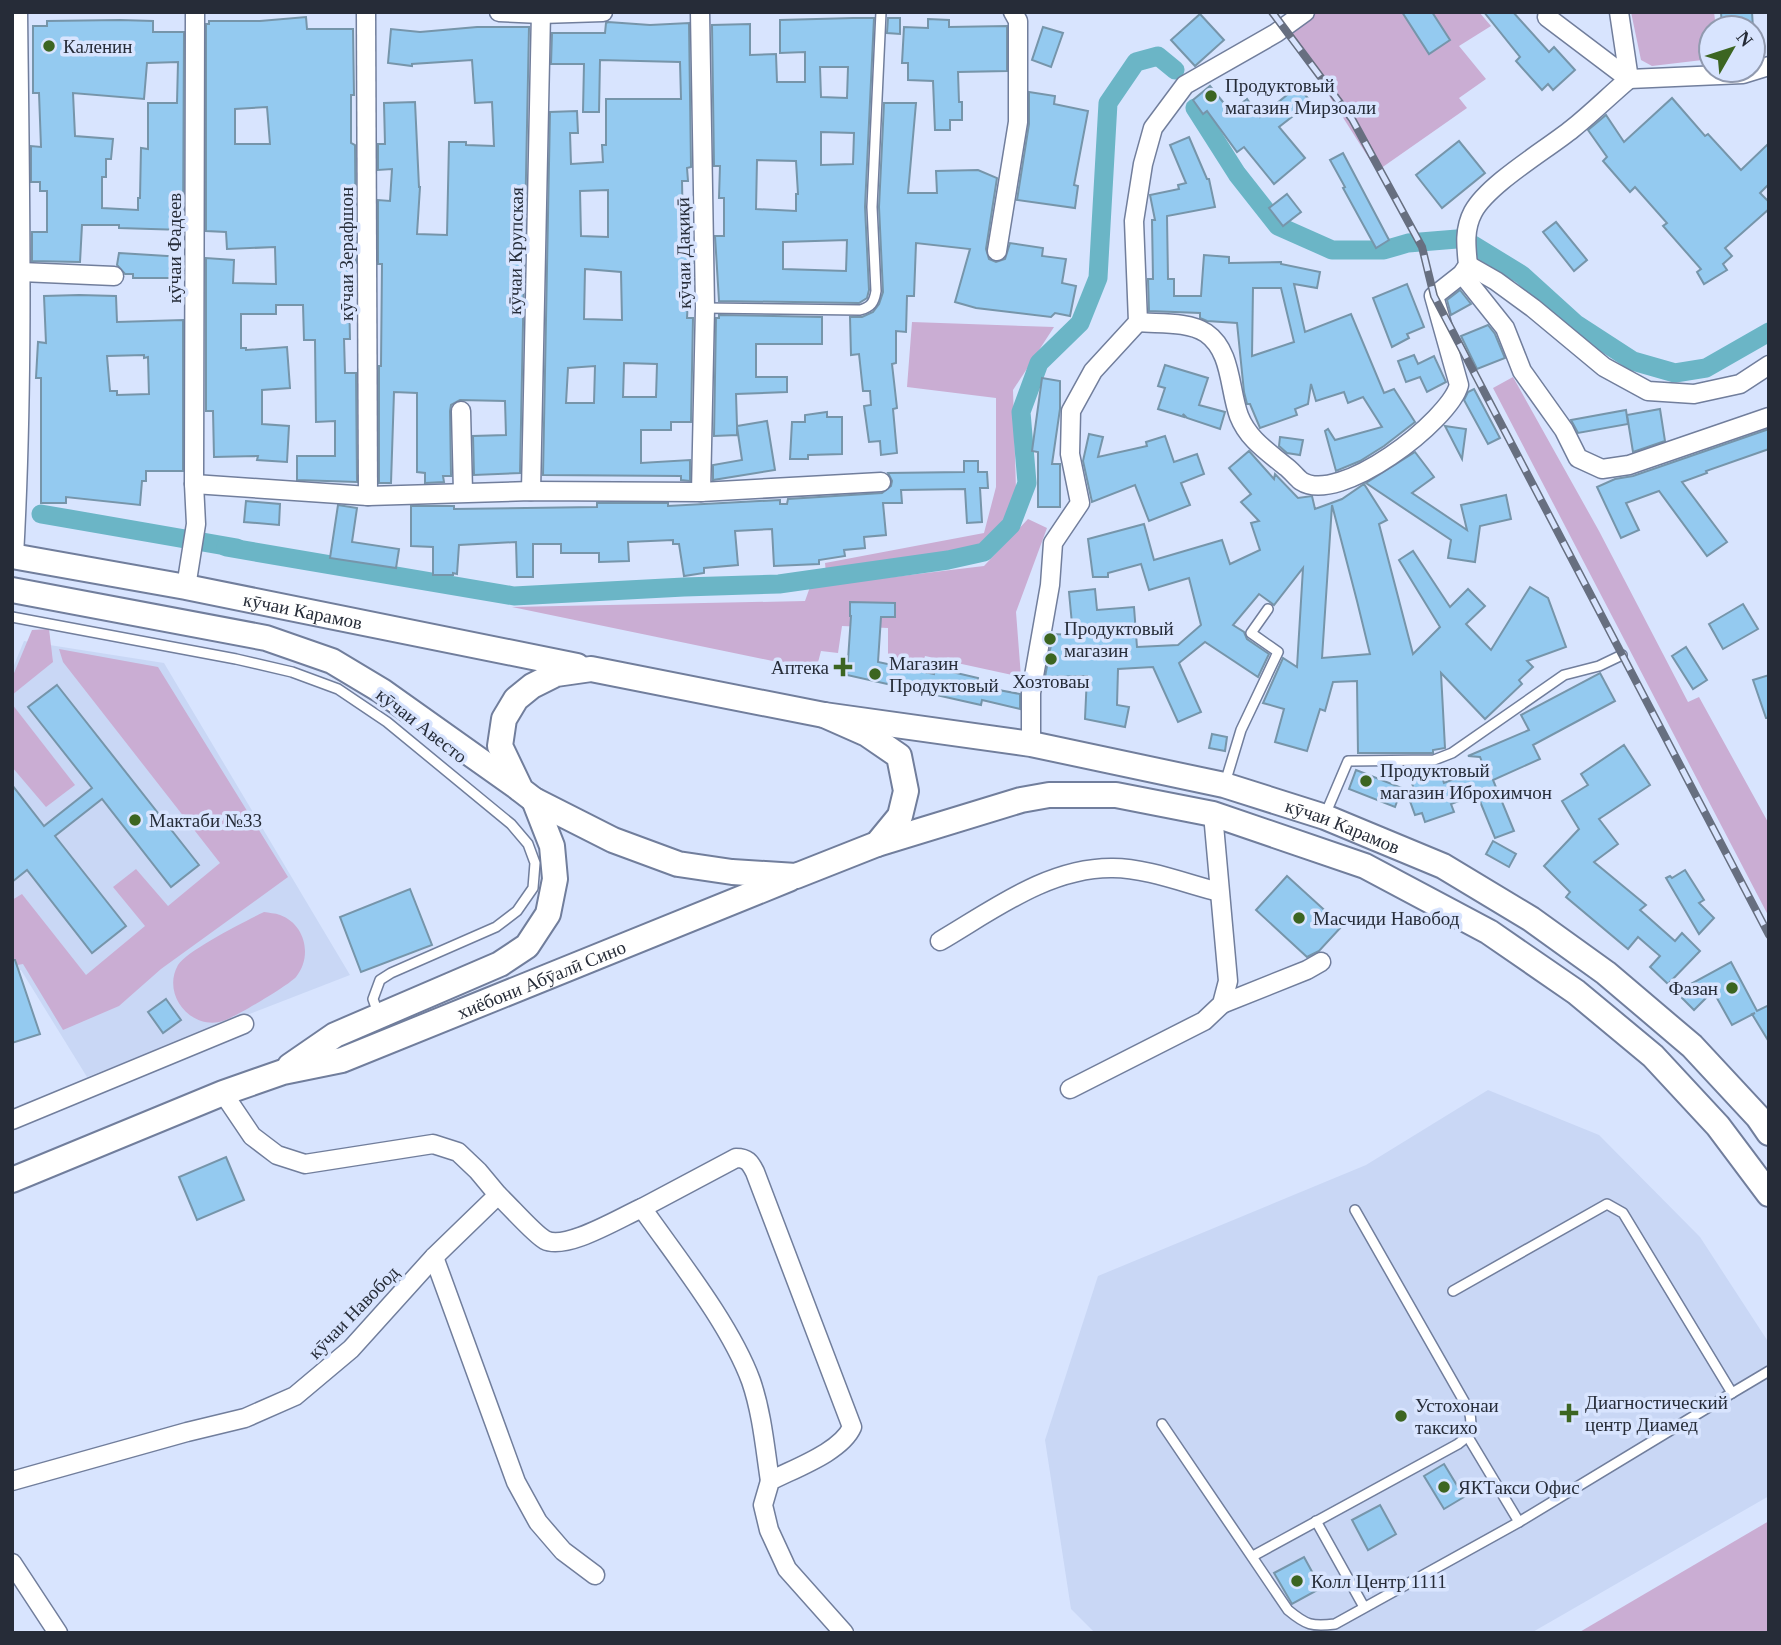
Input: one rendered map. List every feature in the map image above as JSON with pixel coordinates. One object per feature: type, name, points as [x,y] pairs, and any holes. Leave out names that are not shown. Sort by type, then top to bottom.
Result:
[{"type":"main road","name":"кӯчаи Карамов","points":[[13,556],[186,587],[824,715],[1031,744],[1224,785],[1325,817],[1443,866],[1541,927],[1606,973],[1692,1046],[1758,1117],[1769,1133]]},
{"type":"main road","name":"кӯчаи Карамов","points":[[12,590],[266,638],[332,661],[383,691],[528,795],[613,840],[678,864],[732,873],[796,876],[877,844],[1021,800],[1049,795],[1116,795],[1213,814],[1365,866],[1500,940],[1576,992],[1653,1056],[1718,1126],[1769,1194]]},
{"type":"main road","name":"кӯчаи Карамов","points":[[528,795],[500,746],[504,719],[516,699],[532,686],[556,674],[592,669]]},
{"type":"main road","name":"кӯчаи Карамов","points":[[824,715],[867,734],[899,756],[906,792],[900,816],[877,844]]},
{"type":"main road","name":"хиёбони Абӯалӣ Сино","points":[[283,1072],[335,1035],[500,964],[527,946],[548,914],[555,879],[552,846],[528,795]]},
{"type":"main road","name":"хиёбони Абӯалӣ Сино","points":[[12,1180],[223,1093],[283,1072],[342,1060],[796,876]]},
{"type":"street","points":[[13,556],[21,272],[17,241],[18,12]]},
{"type":"street","name":"кӯчаи Фадеев","points":[[186,587],[196,524],[195,12]]},
{"type":"street","name":"кӯчаи Зерафшон","points":[[366,12],[368,496]]},
{"type":"street","points":[[499,12],[603,12]]},
{"type":"street","name":"кӯчаи Дақиқӣ","points":[[700,12],[705,308],[701,492]]},
{"type":"street","points":[[997,251],[1018,122],[1018,21],[1013,12]]},
{"type":"street","points":[[1031,744],[1031,693],[1050,585],[1053,543],[1080,503],[1070,454],[1071,411],[1093,371],[1138,322],[1134,221],[1143,164],[1153,128],[1185,85],[1276,33],[1305,12]]},
{"type":"street","points":[[1619,12],[1629,79]]},
{"type":"street","name":"кӯчаи Крупская","points":[[531,491],[541,13]]},
{"type":"street","points":[[1547,16],[1629,79]]},
{"type":"street","points":[[1769,66],[1743,74],[1629,79],[1572,130],[1489,192],[1474,209],[1467,224],[1465,241],[1465,269],[1505,328],[1522,371],[1564,430],[1577,458],[1601,469],[1629,465],[1769,417]]},
{"type":"street","points":[[1138,322],[1184,326],[1206,333],[1223,352],[1239,418],[1258,446],[1303,482],[1330,486],[1354,478],[1406,445],[1456,397],[1459,385],[1434,296],[1465,269]]},
{"type":"street","points":[[1465,269],[1496,281],[1533,308],[1604,368],[1648,391],[1694,394],[1740,384],[1769,365]]},
{"type":"street","points":[[21,272],[114,276]]},
{"type":"street","points":[[461,411],[463,492]]},
{"type":"street","points":[[194,484],[368,496],[531,491],[701,492],[881,482]]},
{"type":"street","points":[[1213,814],[1228,981],[1222,1004]]},
{"type":"street","points":[[940,941],[1040,883],[1086,870],[1114,868],[1137,871],[1219,892]]},
{"type":"street","points":[[1070,1089],[1205,1021],[1222,1004],[1321,962]]},
{"type":"street","points":[[12,1120],[244,1024]]},
{"type":"street","points":[[223,1093],[252,1136],[277,1154],[305,1164],[433,1144],[458,1153],[545,1240],[556,1243],[571,1241],[642,1208],[736,1158],[744,1158],[750,1162],[852,1427],[847,1438],[770,1481]]},
{"type":"street","name":"кӯчаи Навобод","points":[[12,1481],[245,1418],[295,1396],[351,1349],[434,1257],[498,1195]]},
{"type":"street","points":[[642,1208],[704,1296],[734,1345],[751,1380],[761,1419],[770,1481],[763,1505],[769,1530],[786,1569],[844,1633]]},
{"type":"street","points":[[434,1257],[516,1482],[538,1521],[563,1551],[594,1575]]},
{"type":"street","points":[[12,1563],[58,1633]]},
{"type":"lane","points":[[705,308],[860,310],[869,307],[874,301],[876,292],[872,207],[881,12]]},
{"type":"lane","points":[[1224,785],[1241,730],[1278,652],[1251,634],[1268,609]]},
{"type":"lane","name":"кӯчаи Авесто","points":[[12,617],[236,659],[292,672],[338,689],[387,722],[511,824],[528,844],[535,863],[533,888],[517,911],[496,927],[391,973],[380,981],[373,999],[379,1016]]},
{"type":"lane","points":[[1325,817],[1348,761],[1434,760],[1452,753],[1564,675],[1599,666],[1622,655]]},
{"type":"lane","points":[[1453,1290],[1607,1204],[1623,1213],[1732,1393]]},
{"type":"lane","points":[[1253,1556],[1468,1437],[1472,1424],[1469,1410],[1355,1210]]},
{"type":"lane","points":[[1162,1424],[1288,1609],[1301,1621],[1317,1626],[1335,1624],[1519,1522],[1769,1371]]},
{"type":"lane","points":[[1468,1437],[1519,1522]]},
{"type":"lane","points":[[1316,1521],[1364,1606]]},
{"type":"shaded area","points":[[1312,12],[1479,12],[1491,26],[1459,46],[1486,79],[1459,98],[1467,108],[1377,171],[1286,28]]},
{"type":"shaded area","points":[[1631,12],[1714,12],[1697,14],[1697,61],[1652,66],[1641,60]]},
{"type":"shaded area","points":[[912,322],[1054,327],[1013,390],[1016,490],[1004,521],[983,546],[826,573],[825,563],[984,533],[996,487],[996,398],[907,387]]},
{"type":"shaded area","points":[[1513,377],[1599,531],[1688,702],[1699,697],[1769,824],[1769,917],[1493,388]]},
{"type":"shaded area","points":[[1028,519],[1047,528],[1016,612],[1021,677],[925,656],[923,664],[888,658],[888,628],[842,626],[838,653],[821,651],[816,670],[512,607],[805,601],[810,587],[984,566]]},
{"type":"shaded area","points":[[49,629],[53,662],[12,695],[12,678],[32,630]]},
{"type":"shaded area","name":"Мактаби №33","points":[[24,641],[164,663],[350,975],[87,1077],[21,970],[12,972],[12,670]]},
{"type":"shaded area","points":[[59,649],[158,667],[288,877],[161,969],[119,1006],[63,1030],[23,964],[12,966],[12,900],[22,894],[86,975],[145,926],[113,887],[136,869],[168,906],[220,863],[63,662]]},
{"type":"shaded area","points":[[12,704],[75,785],[46,807],[12,767]]},
{"type":"shaded area","points":[[264,912],[289,919],[301,933],[304,960],[296,977],[261,1001],[223,1021],[211,1023],[191,1016],[182,1008],[174,988],[178,965],[204,944]]},
{"type":"shaded area","points":[[1488,1090],[1599,1135],[1700,1237],[1769,1343],[1769,1496],[1531,1633],[1095,1633],[1071,1609],[1045,1440],[1098,1276],[1366,1165]]},
{"type":"shaded area","points":[[1769,1521],[1769,1633],[1578,1633]]},
{"type":"building","points":[[1402,12],[1432,12],[1450,40],[1429,54]]},
{"type":"building","points":[[1484,12],[1513,12],[1549,52],[1554,47],[1575,70],[1553,90],[1548,84],[1542,90],[1516,61],[1520,57]]},
{"type":"building","points":[[1721,12],[1752,14],[1721,14]]},
{"type":"building","points":[[1200,14],[1224,40],[1195,66],[1171,40]]},
{"type":"building","points":[[306,17],[307,29],[353,29],[354,95],[351,95],[351,143],[355,145],[356,263],[353,263],[352,295],[349,295],[350,339],[344,339],[345,373],[356,373],[357,482],[297,480],[297,456],[335,456],[335,421],[316,422],[315,340],[304,340],[303,305],[276,305],[276,314],[241,314],[241,348],[246,350],[287,347],[290,388],[262,390],[262,424],[289,426],[287,462],[257,460],[258,456],[214,457],[213,411],[206,411],[206,258],[234,260],[233,283],[276,284],[275,247],[227,249],[226,232],[206,231],[206,24],[209,24],[209,21],[260,21]],"holes":[[[267,107],[270,144],[235,144],[235,109]]]},
{"type":"building","points":[[874,18],[865,207],[869,290],[867,298],[859,303],[719,301],[715,236],[724,236],[724,198],[719,198],[720,166],[714,166],[712,25],[750,24],[750,55],[776,54],[777,82],[805,82],[805,52],[780,53],[780,20]],"holes":[[[820,67],[848,67],[847,98],[821,97]],[[821,132],[854,133],[853,164],[821,165]],[[757,160],[796,161],[796,211],[756,209]],[[847,240],[846,271],[783,269],[783,242]]]},
{"type":"building","points":[[888,18],[900,18],[900,34],[887,33]]},
{"type":"building","points":[[928,19],[949,20],[949,27],[1007,26],[1007,71],[958,72],[962,120],[950,120],[950,130],[935,130],[933,81],[908,80],[908,63],[902,63],[904,27],[928,28]]},
{"type":"building","points":[[47,21],[153,21],[153,32],[184,32],[183,230],[82,225],[80,262],[32,261],[32,232],[47,232],[47,191],[40,191],[40,182],[31,182],[31,146],[41,147],[39,93],[33,93],[33,26],[47,26]],"holes":[[[178,62],[177,103],[148,103],[148,149],[141,148],[138,210],[102,208],[102,177],[106,177],[106,159],[111,159],[113,139],[75,136],[73,93],[144,99],[147,63]]]},
{"type":"building","points":[[606,23],[689,23],[691,167],[687,168],[688,181],[682,181],[683,234],[692,236],[693,263],[690,263],[687,318],[693,318],[691,422],[671,422],[671,430],[641,430],[641,463],[690,460],[690,481],[681,480],[681,476],[543,475],[550,112],[577,111],[578,133],[570,133],[571,164],[603,162],[602,145],[606,145],[606,99],[681,99],[680,62],[600,60],[599,112],[583,112],[584,64],[551,64],[552,33],[605,33]],"holes":[[[608,190],[608,237],[581,236],[580,191]],[[585,269],[621,272],[622,320],[584,319]],[[624,363],[657,364],[656,397],[623,397]],[[595,366],[594,403],[566,403],[568,368]]]},
{"type":"building","points":[[477,27],[529,27],[520,473],[474,475],[473,436],[506,435],[505,401],[460,400],[451,405],[450,411],[451,476],[443,476],[444,482],[425,483],[425,473],[417,472],[417,393],[394,392],[391,483],[379,483],[382,264],[378,264],[378,200],[390,201],[392,169],[378,170],[378,144],[385,144],[384,103],[415,102],[420,187],[417,234],[447,235],[449,142],[494,146],[492,102],[475,103],[472,60],[412,66],[388,63],[391,29],[420,32]]},
{"type":"building","points":[[1043,27],[1063,33],[1051,67],[1032,60]]},
{"type":"building","points":[[1210,86],[1231,112],[1247,99],[1260,117],[1298,86],[1311,102],[1279,127],[1305,158],[1274,184],[1244,147],[1237,152],[1207,111],[1203,114],[1193,100]]},
{"type":"building","points":[[1029,92],[1055,96],[1054,104],[1088,111],[1074,185],[1078,186],[1075,208],[1017,200],[1029,124]]},
{"type":"building","points":[[1672,98],[1705,136],[1708,134],[1741,170],[1769,143],[1769,184],[1760,193],[1769,202],[1769,209],[1725,248],[1732,256],[1723,264],[1727,270],[1704,284],[1697,272],[1701,269],[1663,226],[1667,223],[1635,187],[1630,192],[1603,161],[1607,157],[1588,130],[1606,115],[1624,142]]},
{"type":"building","points":[[884,103],[916,103],[908,193],[937,193],[936,171],[978,170],[997,178],[986,249],[989,259],[996,262],[1005,259],[1010,243],[1043,248],[1042,256],[1066,259],[1062,283],[1076,286],[1070,316],[1055,313],[1051,317],[976,308],[955,302],[970,249],[916,243],[914,296],[907,296],[906,332],[896,331],[896,363],[892,364],[897,408],[893,409],[897,453],[881,455],[880,441],[869,442],[864,406],[871,405],[870,391],[863,391],[859,354],[851,355],[850,317],[862,317],[873,312],[883,292],[879,207]]},
{"type":"building","points":[[1189,137],[1209,179],[1215,207],[1167,216],[1168,279],[1174,279],[1174,296],[1201,296],[1204,255],[1229,257],[1229,263],[1281,262],[1320,272],[1317,288],[1294,284],[1305,332],[1351,314],[1384,393],[1394,389],[1415,422],[1360,461],[1336,471],[1325,431],[1328,429],[1335,440],[1382,427],[1363,397],[1348,403],[1344,392],[1316,401],[1311,384],[1308,404],[1295,409],[1297,415],[1260,428],[1250,404],[1247,404],[1244,392],[1237,323],[1207,321],[1200,318],[1200,313],[1149,311],[1148,279],[1153,279],[1152,220],[1155,220],[1150,195],[1179,189],[1178,185],[1186,183],[1170,145]],"holes":[[[1253,288],[1281,288],[1294,342],[1252,356]]]},
{"type":"building","points":[[1459,141],[1485,173],[1442,208],[1416,175]]},
{"type":"building","points":[[1343,153],[1389,240],[1376,248],[1330,160]]},
{"type":"building","points":[[1287,194],[1301,212],[1283,226],[1269,208]]},
{"type":"building","points":[[1556,222],[1587,260],[1574,271],[1543,232]]},
{"type":"building","points":[[119,253],[183,257],[183,278],[133,278],[133,274],[125,274],[117,265]]},
{"type":"building","points":[[1407,284],[1424,327],[1407,334],[1409,338],[1392,347],[1373,298]]},
{"type":"building","points":[[1460,290],[1471,304],[1451,315],[1447,300]]},
{"type":"building","points":[[44,296],[116,296],[117,322],[183,320],[183,471],[146,471],[146,481],[142,481],[140,505],[66,497],[66,503],[41,503],[41,378],[36,378],[38,342],[46,343]],"holes":[[[144,355],[144,358],[148,357],[149,394],[117,395],[117,391],[110,391],[107,356]]]},
{"type":"building","points":[[719,315],[822,317],[822,344],[756,344],[756,377],[787,377],[787,392],[736,394],[737,426],[767,421],[775,470],[713,480],[713,465],[742,460],[737,427],[737,435],[714,436],[716,318],[719,318]]},
{"type":"building","points":[[1488,325],[1495,334],[1505,358],[1477,369],[1461,336]]},
{"type":"building","points":[[1414,355],[1418,364],[1434,356],[1446,382],[1427,392],[1420,377],[1406,382],[1398,361]]},
{"type":"building","points":[[1165,365],[1208,378],[1199,405],[1225,412],[1220,429],[1187,418],[1183,414],[1184,417],[1158,409],[1165,388],[1158,386]]},
{"type":"building","points":[[1042,378],[1060,381],[1060,409],[1052,464],[1060,464],[1060,507],[1038,507],[1038,452],[1032,451]]},
{"type":"building","points":[[1474,389],[1500,438],[1488,444],[1464,400],[1468,392]]},
{"type":"building","points":[[1660,409],[1665,441],[1633,452],[1627,415]]},
{"type":"building","points":[[1626,410],[1628,424],[1578,433],[1571,420]]},
{"type":"building","points":[[827,412],[827,417],[842,417],[842,454],[808,455],[808,459],[790,459],[792,422],[805,422],[805,415]]},
{"type":"building","points":[[1445,426],[1466,429],[1462,459]]},
{"type":"building","points":[[1769,429],[1769,449],[1682,482],[1727,542],[1707,556],[1659,491],[1626,503],[1639,530],[1621,538],[1597,487]]},
{"type":"building","points":[[1089,434],[1103,437],[1098,457],[1147,446],[1146,442],[1165,436],[1174,462],[1197,454],[1204,474],[1181,483],[1190,505],[1149,521],[1135,485],[1092,502],[1083,461]]},
{"type":"building","points":[[1280,437],[1303,440],[1300,455],[1287,453],[1279,446]]},
{"type":"building","points":[[1249,451],[1274,479],[1275,474],[1298,498],[1312,496],[1315,509],[1342,499],[1364,484],[1387,520],[1379,524],[1413,654],[1440,627],[1399,560],[1413,551],[1450,607],[1468,589],[1485,606],[1466,624],[1491,650],[1530,587],[1548,598],[1566,647],[1527,661],[1533,667],[1519,680],[1522,684],[1485,719],[1441,673],[1445,748],[1433,750],[1433,753],[1358,753],[1357,681],[1333,682],[1325,711],[1320,709],[1307,751],[1275,742],[1284,709],[1263,703],[1283,658],[1297,667],[1303,568],[1274,605],[1259,594],[1233,625],[1244,632],[1247,639],[1269,654],[1258,677],[1205,642],[1179,663],[1201,712],[1178,722],[1153,667],[1118,669],[1117,705],[1129,707],[1125,727],[1085,719],[1087,676],[1045,677],[1053,634],[1073,635],[1069,592],[1095,589],[1097,610],[1134,607],[1137,647],[1178,645],[1201,625],[1189,578],[1149,590],[1141,564],[1108,573],[1108,577],[1093,577],[1088,539],[1144,524],[1154,560],[1222,540],[1230,564],[1260,550],[1251,523],[1259,521],[1241,502],[1251,494],[1229,468]],"holes":[[[1332,505],[1370,654],[1322,658]]]},
{"type":"building","points":[[1415,452],[1434,477],[1412,493],[1467,530],[1461,505],[1506,495],[1511,519],[1480,526],[1475,562],[1448,558],[1451,540],[1366,483]]},
{"type":"building","points":[[964,461],[978,461],[978,472],[987,472],[988,488],[980,488],[982,522],[967,523],[965,489],[901,490],[902,503],[883,503],[886,535],[864,537],[865,548],[844,550],[845,556],[819,560],[819,564],[774,566],[772,529],[735,531],[738,565],[704,568],[704,573],[684,576],[679,544],[673,544],[673,540],[628,542],[629,561],[599,562],[599,553],[561,553],[561,544],[533,544],[533,577],[517,577],[516,542],[459,545],[457,574],[453,575],[433,575],[433,547],[411,546],[411,506],[454,506],[454,509],[668,503],[668,506],[780,500],[780,504],[787,504],[788,499],[882,493],[891,486],[888,473],[964,472]]},
{"type":"building","points":[[246,501],[280,504],[279,525],[244,522]]},
{"type":"building","points":[[338,505],[357,508],[352,542],[399,549],[396,568],[330,558]]},
{"type":"building","points":[[850,602],[895,603],[895,617],[881,617],[878,662],[934,674],[935,668],[978,678],[977,686],[1020,694],[1020,709],[982,700],[981,705],[847,675]]},
{"type":"building","points":[[1743,604],[1758,629],[1723,649],[1709,624]]},
{"type":"building","points":[[1686,647],[1707,680],[1693,689],[1672,656]]},
{"type":"building","points":[[1600,673],[1615,701],[1533,745],[1540,759],[1493,780],[1514,831],[1495,838],[1477,794],[1451,804],[1454,812],[1425,822],[1422,813],[1415,815],[1406,790],[1416,794],[1411,781],[1439,768],[1444,783],[1484,767],[1480,757],[1468,756],[1529,730],[1521,715]]},
{"type":"building","points":[[1769,675],[1769,718],[1766,718],[1753,680]]},
{"type":"building","points":[[57,685],[199,865],[171,887],[102,799],[55,836],[126,926],[92,953],[27,870],[12,882],[12,785],[44,826],[92,788],[28,707]]},
{"type":"building","points":[[1212,734],[1227,737],[1225,751],[1209,748]]},
{"type":"building","points":[[1624,745],[1650,785],[1599,819],[1618,844],[1594,862],[1646,905],[1640,910],[1675,941],[1682,933],[1700,951],[1668,984],[1650,967],[1660,956],[1638,937],[1628,949],[1566,897],[1570,892],[1544,866],[1579,829],[1562,801],[1588,785],[1581,774]]},
{"type":"building","points":[[1356,770],[1402,788],[1395,807],[1349,789]]},
{"type":"building","points":[[1493,841],[1516,854],[1509,867],[1486,854]]},
{"type":"building","points":[[1685,870],[1704,900],[1699,903],[1714,918],[1699,934],[1666,878],[1672,878]]},
{"type":"building","name":"Масчиди Навобод","points":[[1287,876],[1342,926],[1319,951],[1307,957],[1256,910]]},
{"type":"building","points":[[410,889],[432,945],[361,972],[340,917]]},
{"type":"building","points":[[12,960],[15,960],[40,1034],[12,1043]]},
{"type":"building","points":[[1731,962],[1757,1011],[1769,1005],[1769,1042],[1752,1014],[1732,1025],[1713,991],[1694,1010],[1676,992]]},
{"type":"building","points":[[166,999],[181,1020],[163,1033],[148,1012]]},
{"type":"building","points":[[226,1157],[244,1200],[197,1220],[179,1177]]},
{"type":"building","name":"ЯКТакси Офис","points":[[1444,1464],[1464,1497],[1444,1509],[1424,1476]]},
{"type":"building","points":[[1380,1505],[1396,1534],[1368,1550],[1352,1520]]},
{"type":"building","name":"Колл Центр 1111","points":[[1304,1557],[1321,1588],[1292,1604],[1274,1573]]},
{"type":"waterway","points":[[226,547],[514,596],[779,584],[948,560],[984,552],[1011,525],[1027,483],[1021,412],[1039,363],[1080,323],[1098,278],[1108,103],[1136,62],[1158,56],[1175,70]]},
{"type":"waterway","points":[[1195,108],[1237,174],[1278,226],[1332,250],[1384,250],[1408,243],[1457,239]]},
{"type":"waterway","points":[[1470,243],[1522,275],[1576,324],[1633,361],[1675,373],[1706,368],[1769,332]]},
{"type":"waterway","points":[[41,514],[237,548]]},
{"type":"railway","points":[[1272,12],[1352,119],[1422,247],[1434,296],[1769,935]]},
{"type":"place","name":"Каленин","points":[[49,46]]},
{"type":"place","name":"Продуктовый магазин Мирзоали","points":[[1211,96]]},
{"type":"place","name":"Продуктовый магазин","points":[[1050,639]]},
{"type":"place","name":"Хозтоваы","points":[[1051,659]]},
{"type":"place","name":"Аптека","points":[[843,667]]},
{"type":"place","name":"Магазин Продуктовый","points":[[875,674]]},
{"type":"place","name":"Продуктовый магазин Иброхимчон","points":[[1366,781]]},
{"type":"place","name":"Мактаби №33","points":[[135,820]]},
{"type":"place","name":"Масчиди Навобод","points":[[1299,918]]},
{"type":"place","name":"Фазан","points":[[1732,988]]},
{"type":"place","name":"Диагностический центр Диамед","points":[[1569,1413]]},
{"type":"place","name":"Устохонаи таксихо","points":[[1401,1416]]},
{"type":"place","name":"ЯКТакси Офис","points":[[1444,1487]]},
{"type":"place","name":"Колл Центр 1111","points":[[1297,1581]]}]
